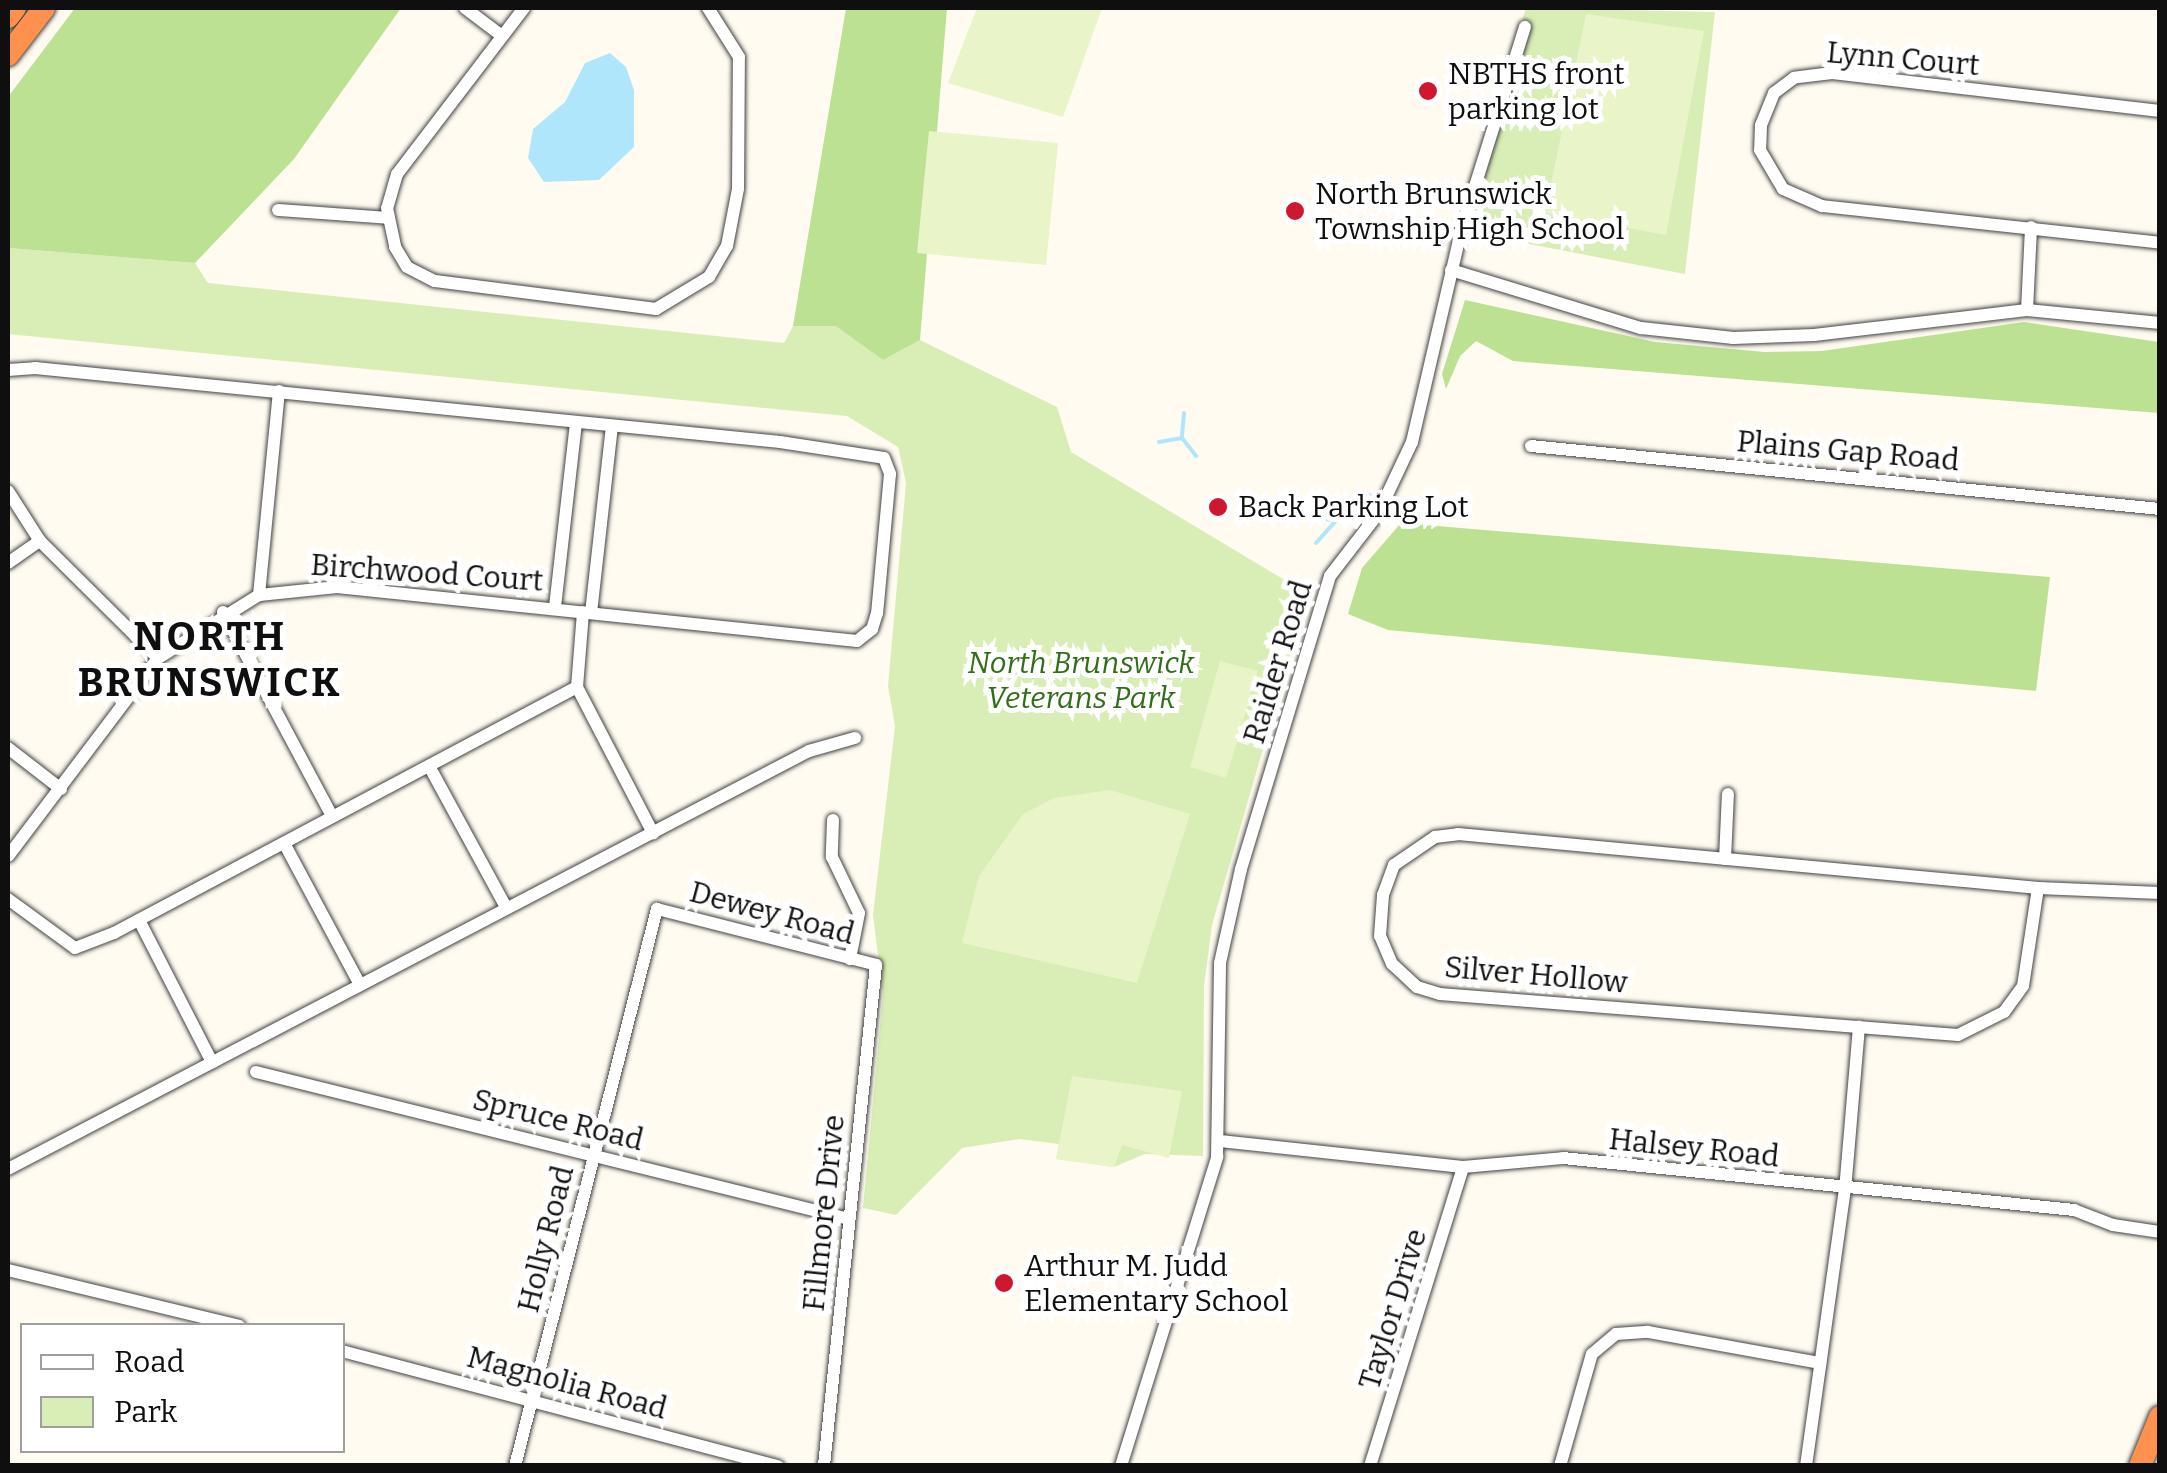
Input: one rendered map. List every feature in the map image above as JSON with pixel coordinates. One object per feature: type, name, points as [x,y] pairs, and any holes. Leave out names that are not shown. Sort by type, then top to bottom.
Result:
[{"type":"highway","points":[[8,17],[14,8]]},
{"type":"highway","points":[[8,55],[44,8]]},
{"type":"highway","points":[[2140,1466],[2160,1417]]},
{"type":"street","points":[[465,8],[502,36]]},
{"type":"street","points":[[524,8],[404,164],[389,198],[389,218],[400,258],[435,281],[656,309],[684,296],[709,277],[727,246],[738,189],[739,57],[711,8]]},
{"type":"street","name":"Raider Road","points":[[1121,1466],[1220,1141],[1218,1029],[1226,926],[1330,576],[1399,479],[1451,270],[1524,27]]},
{"type":"street","name":"Lynn Court","points":[[2160,111],[1832,73],[1794,78],[1774,93],[1760,125],[1760,150],[1783,189],[1822,206],[2160,243]]},
{"type":"street","points":[[278,210],[389,218]]},
{"type":"street","points":[[2027,310],[2030,228]]},
{"type":"street","points":[[1451,270],[1641,328],[1734,338],[1814,335],[2027,310],[2160,324]]},
{"type":"street","points":[[8,370],[279,391],[612,426],[577,687],[653,833]]},
{"type":"street","points":[[258,595],[279,391]]},
{"type":"street","points":[[556,607],[576,422]]},
{"type":"street","name":"Birchwood Court","points":[[8,856],[158,658],[224,612],[258,595],[338,587],[556,607],[838,640],[863,638],[877,613],[890,487],[884,458],[612,426]]},
{"type":"street","name":"Plains Gap Road","points":[[1531,446],[2160,509]]},
{"type":"street","points":[[8,492],[40,541],[158,658]]},
{"type":"street","points":[[8,563],[40,541]]},
{"type":"street","points":[[224,612],[332,816]]},
{"type":"street","points":[[8,899],[74,948],[139,920],[577,687]]},
{"type":"street","points":[[8,1169],[808,751],[855,738]]},
{"type":"street","points":[[8,748],[61,789]]},
{"type":"street","points":[[429,766],[506,908]]},
{"type":"street","points":[[1725,859],[1728,794]]},
{"type":"street","points":[[832,820],[832,857],[860,914],[850,959]]},
{"type":"street","name":"Silver Hollow","points":[[2038,888],[2032,958],[2004,1012],[1958,1035],[1440,994],[1417,987],[1392,964],[1380,936],[1383,895],[1394,865],[1436,836],[2038,888],[2160,892]]},
{"type":"street","points":[[284,842],[359,983]]},
{"type":"street","name":"Dewey Road","points":[[656,909],[876,966]]},
{"type":"street","name":"Holly Road","points":[[514,1466],[656,909]]},
{"type":"street","points":[[139,920],[212,1062]]},
{"type":"street","name":"Fillmore Drive","points":[[824,1466],[876,966]]},
{"type":"street","points":[[1806,1466],[1844,1190],[1859,1027]]},
{"type":"street","name":"Spruce Road","points":[[256,1072],[848,1219]]},
{"type":"street","name":"Halsey Road","points":[[1220,1141],[1463,1166],[1563,1158],[1844,1190],[2074,1210],[2113,1225],[2160,1232]]},
{"type":"street","name":"Taylor Drive","points":[[1370,1466],[1463,1166]]},
{"type":"street","points":[[8,1270],[227,1323]]},
{"type":"street","points":[[1563,1465],[1592,1354],[1625,1333],[1820,1363]]},
{"type":"street","name":"Magnolia Road","points":[[345,1352],[778,1466]]},
{"type":"green space","points":[[75,8],[401,8],[294,159],[195,263],[8,248],[8,97]]},
{"type":"green space","points":[[846,8],[947,8],[920,340],[883,360],[836,326],[793,326]]},
{"type":"green space","points":[[977,8],[1102,8],[1063,117],[948,83]]},
{"type":"green space","points":[[1526,8],[1715,12],[1685,274],[1461,231]]},
{"type":"green space","points":[[1586,14],[1704,31],[1666,235],[1545,213]]},
{"type":"green space","points":[[929,131],[1058,143],[1046,265],[917,253]]},
{"type":"green space","name":"North Brunswick Veterans Park","points":[[8,248],[195,263],[208,283],[784,343],[793,326],[836,325],[883,360],[920,340],[1057,407],[1071,452],[1308,594],[1212,925],[1204,986],[1203,1156],[1145,1154],[1114,1167],[1056,1159],[1059,1144],[1019,1139],[962,1148],[896,1215],[863,1208],[883,994],[873,915],[895,726],[888,686],[906,483],[898,447],[847,416],[8,334]]},
{"type":"green space","points":[[1465,300],[1655,342],[1765,352],[1822,351],[2024,322],[2159,342],[2159,413],[1513,361],[1476,341],[1460,356],[1446,389],[1442,374]]},
{"type":"green space","points":[[1401,523],[2050,577],[2036,691],[1388,630],[1348,614],[1362,568]]},
{"type":"green space","points":[[1220,661],[1258,671],[1226,778],[1190,767]]},
{"type":"green space","points":[[1110,790],[1190,814],[1137,983],[962,943],[979,876],[1023,814],[1054,798]]},
{"type":"green space","points":[[1072,1076],[1182,1091],[1169,1158],[1122,1145],[1114,1167],[1056,1159]]},
{"type":"water","points":[[610,53],[626,67],[634,90],[634,147],[599,180],[544,182],[528,158],[533,129],[565,102],[585,63]]},
{"type":"waterway","points":[[1184,413],[1182,438],[1196,456]]},
{"type":"waterway","points":[[1159,442],[1182,438]]},
{"type":"waterway","points":[[1290,517],[1337,520],[1370,495]]},
{"type":"waterway","points":[[1316,543],[1336,521]]},
{"type":"place","name":"NBTHS front parking lot","points":[[1428,91]]},
{"type":"place","name":"North Brunswick Township High School","points":[[1295,211]]},
{"type":"place","name":"Back Parking Lot","points":[[1218,507]]},
{"type":"place","name":"Arthur M. Judd Elementary School","points":[[1004,1283]]},
{"type":"district","name":"NORTH BRUNSWICK","points":[[210,660]]}]
